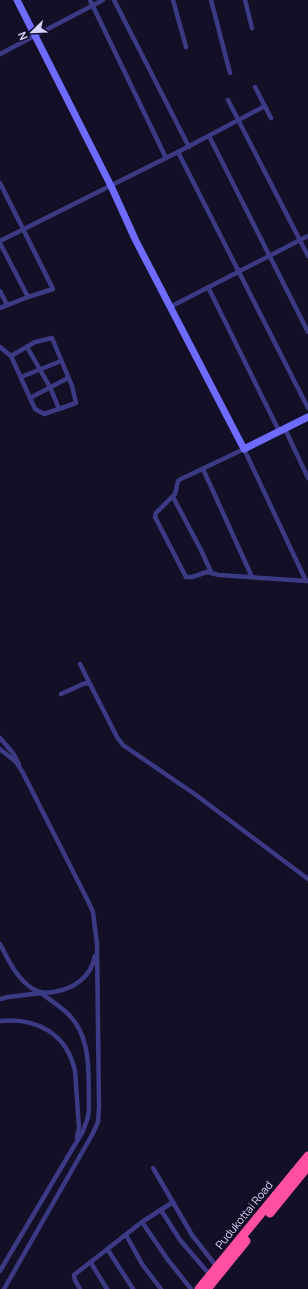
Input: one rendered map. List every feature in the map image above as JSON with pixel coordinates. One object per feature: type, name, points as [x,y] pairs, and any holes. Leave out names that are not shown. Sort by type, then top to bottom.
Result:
[{"type":"highway","name":"Pudukottai Road","points":[[198,1289],[308,1156]]},
{"type":"highway","name":"Pudukottai Road","points":[[207,1289],[308,1166]]},
{"type":"street","points":[[17,0],[111,186],[136,241],[244,449],[307,581],[219,575],[211,572],[188,578],[186,577],[155,517],[156,513],[176,494],[178,481],[244,449],[308,417]]},
{"type":"street","points":[[90,0],[166,158]]},
{"type":"street","points":[[0,54],[103,0]]},
{"type":"street","points":[[114,0],[189,147]]},
{"type":"street","points":[[173,0],[186,47]]},
{"type":"street","points":[[210,0],[230,73]]},
{"type":"street","points":[[245,0],[252,28]]},
{"type":"street","points":[[255,87],[271,118]]},
{"type":"street","points":[[228,100],[308,256]]},
{"type":"street","points":[[28,297],[0,242],[189,147],[265,106]]},
{"type":"street","points":[[210,136],[308,332]]},
{"type":"street","points":[[178,152],[308,408]]},
{"type":"street","points":[[0,183],[53,289],[0,308]]},
{"type":"street","points":[[170,307],[308,236]]},
{"type":"street","points":[[208,287],[308,478]]},
{"type":"street","points":[[0,291],[7,305]]},
{"type":"street","points":[[0,347],[11,356],[35,409],[44,414],[76,403],[52,338],[35,342],[11,356]]},
{"type":"street","points":[[27,347],[41,369],[59,409]]},
{"type":"street","points":[[21,377],[61,361]]},
{"type":"street","points":[[30,398],[68,378]]},
{"type":"street","points":[[203,469],[252,577]]},
{"type":"street","points":[[173,496],[202,550],[211,572]]},
{"type":"street","points":[[80,664],[123,745],[196,796],[308,879]]},
{"type":"street","points":[[61,694],[83,684],[90,684]]},
{"type":"street","points":[[0,738],[14,753],[91,906],[94,919],[96,944],[100,1107],[98,1122],[92,1136],[4,1289]]},
{"type":"street","points":[[0,749],[16,762],[23,773]]},
{"type":"street","points":[[0,944],[18,976],[33,989],[41,993],[66,1012],[74,1020],[82,1033],[86,1048],[88,1101],[88,1118],[83,1131],[0,1271]]},
{"type":"street","points":[[0,999],[62,990],[75,985],[86,976],[93,965],[96,944]]},
{"type":"street","points":[[0,1021],[24,1021],[40,1026],[55,1035],[68,1051],[75,1071],[79,1128],[74,1146]]},
{"type":"street","points":[[153,1168],[192,1235],[217,1267]]},
{"type":"street","points":[[80,1289],[74,1275],[142,1222],[173,1202]]},
{"type":"street","points":[[161,1210],[180,1240],[210,1275]]},
{"type":"street","points":[[142,1222],[168,1260],[191,1289]]},
{"type":"street","points":[[126,1235],[142,1264],[160,1289]]},
{"type":"street","points":[[108,1250],[133,1289]]},
{"type":"street","points":[[91,1263],[107,1289]]}]
